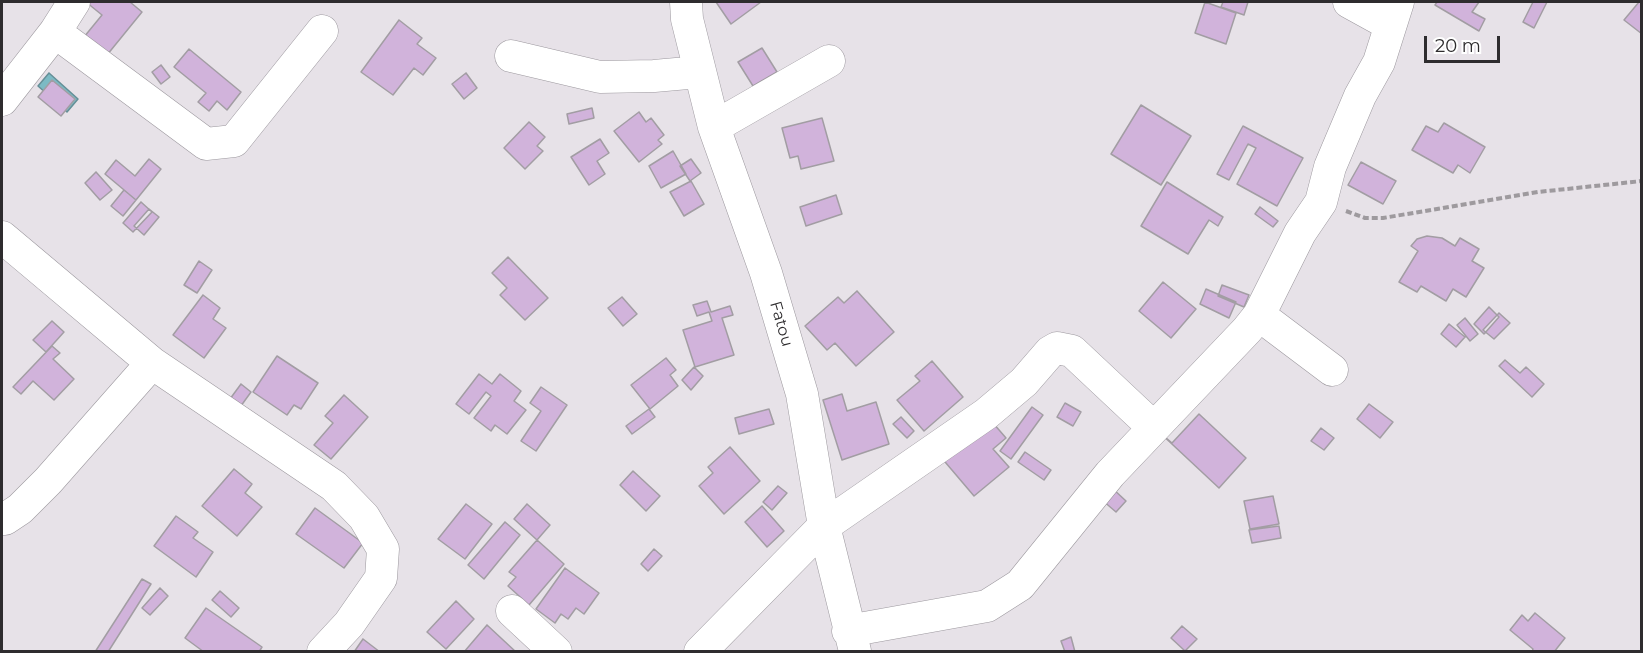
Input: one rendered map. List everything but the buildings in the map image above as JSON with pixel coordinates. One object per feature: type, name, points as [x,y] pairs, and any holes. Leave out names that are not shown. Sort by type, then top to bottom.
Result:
[{"type":"street","points":[[2,100],[55,32],[74,2]]},
{"type":"street","name":"Fatou","points":[[686,2],[699,72],[714,127],[766,273],[802,394],[824,526],[852,641]]},
{"type":"street","points":[[852,641],[987,606],[1020,585],[1110,474],[1259,315],[1300,233],[1321,202],[1329,167],[1360,96],[1379,62],[1394,13],[1349,2]]},
{"type":"street","points":[[55,32],[206,144],[234,141],[322,31]]},
{"type":"street","points":[[511,56],[600,77],[699,72]]},
{"type":"street","points":[[714,127],[829,61]]},
{"type":"street","points":[[2,237],[152,363],[334,486],[364,517],[384,549],[381,578],[350,624],[323,651]]},
{"type":"street","points":[[1259,315],[1332,370]]},
{"type":"street","points":[[699,651],[824,526],[986,414],[1024,382],[1050,352],[1058,348],[1072,351],[1153,427]]},
{"type":"street","points":[[2,518],[5,519],[20,510],[152,363]]},
{"type":"street","points":[[512,610],[556,651]]},
{"type":"path","points":[[1321,202],[1365,218],[1383,218],[1538,192],[1641,180]]},
{"type":"water","points":[[49,73],[78,99],[67,112],[38,86]]}]
